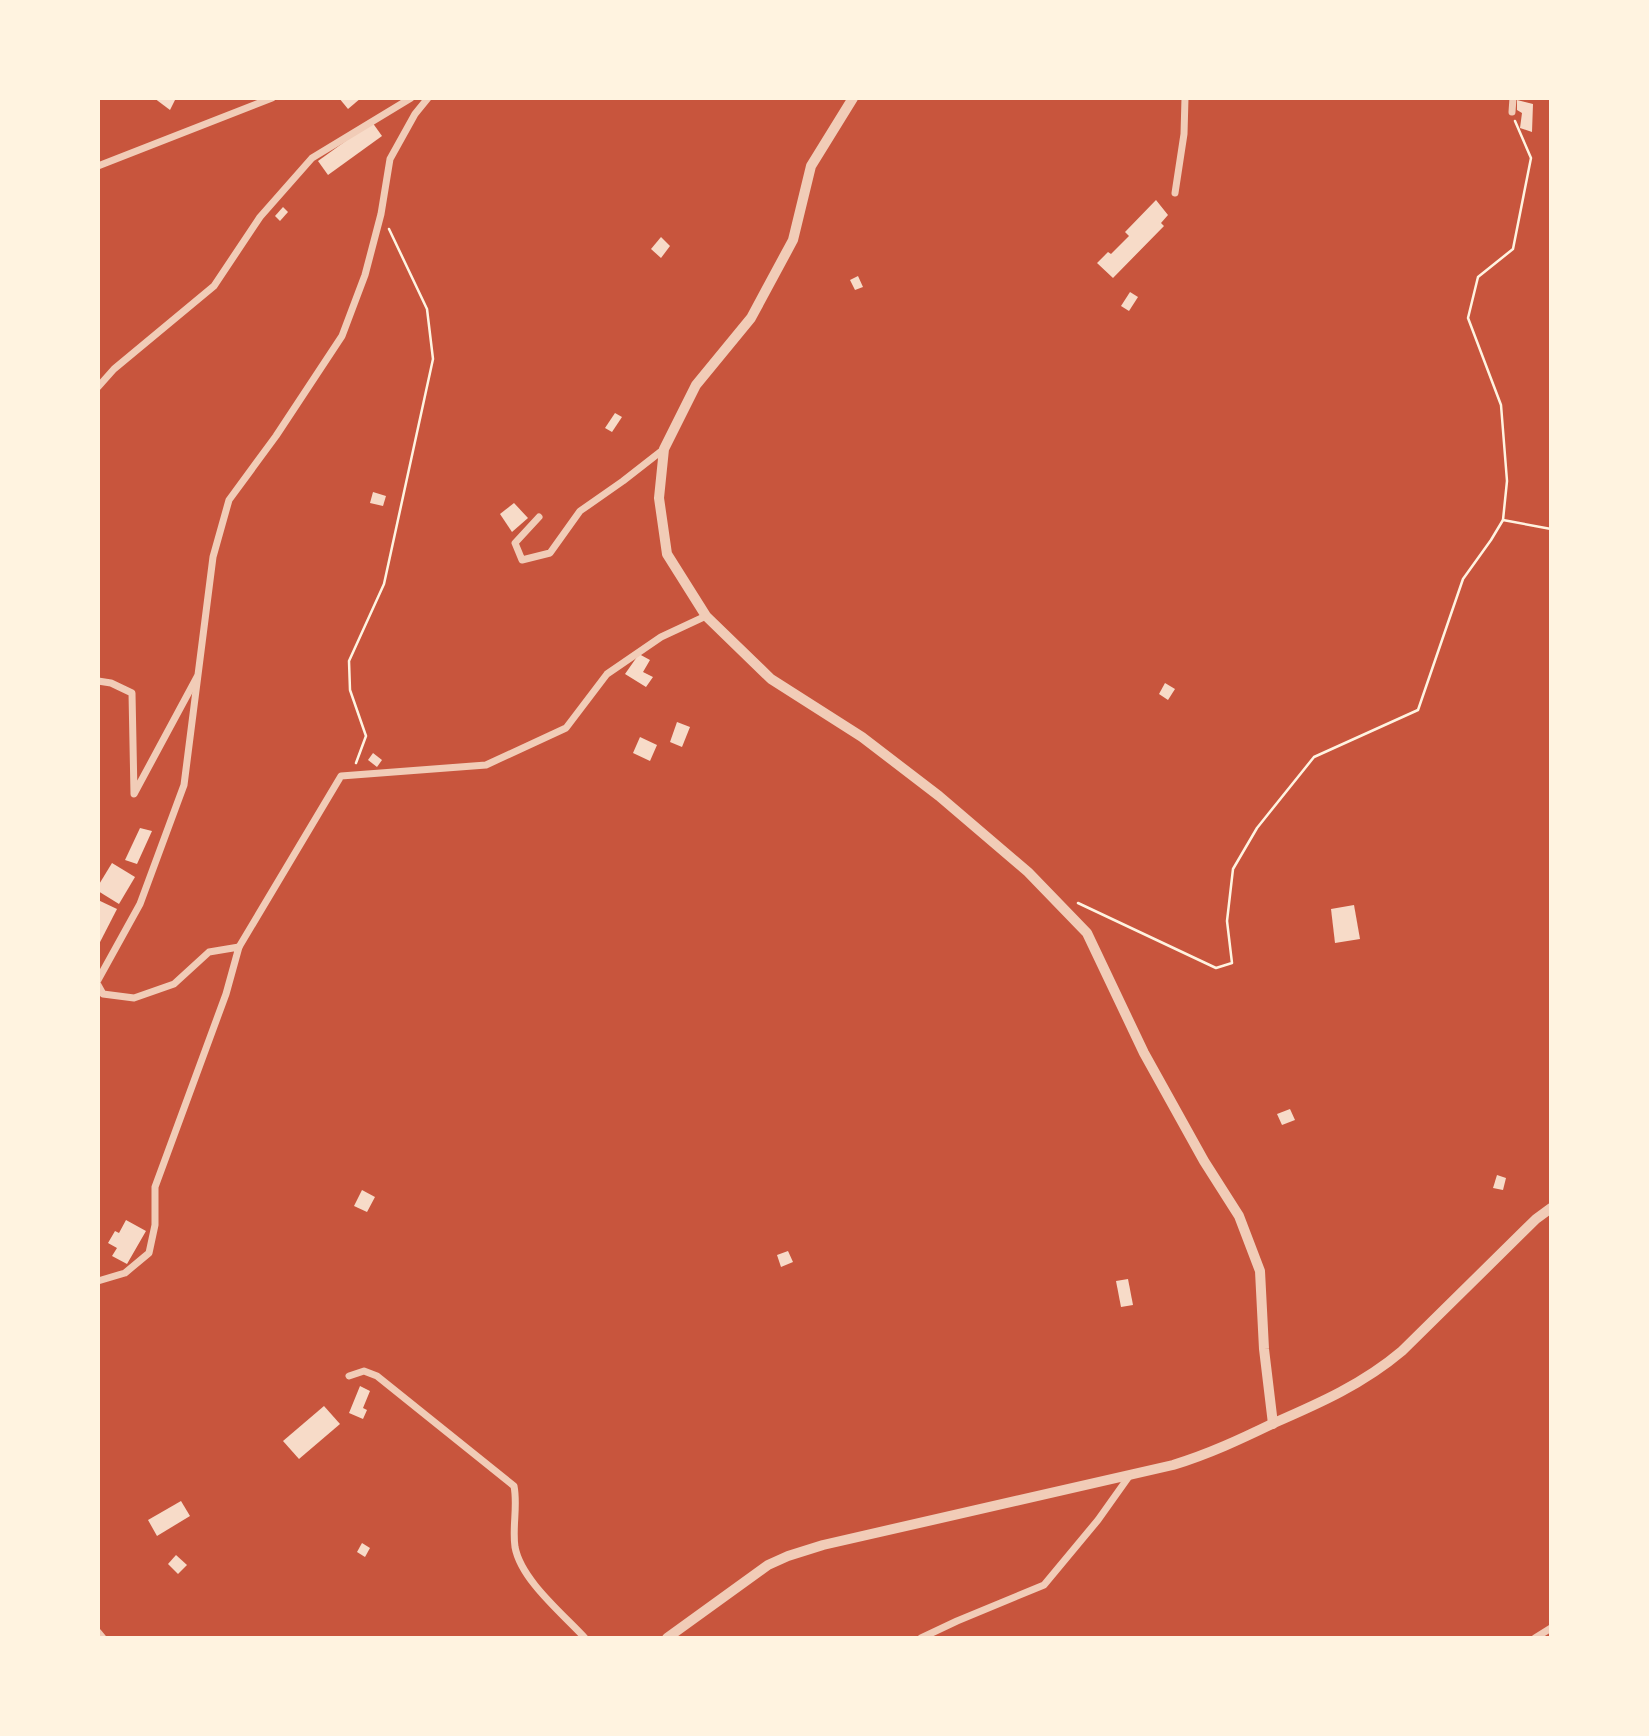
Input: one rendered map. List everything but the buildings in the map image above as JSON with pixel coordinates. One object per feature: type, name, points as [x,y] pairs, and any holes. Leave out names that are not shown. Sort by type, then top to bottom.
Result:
[{"type":"street","points":[[98,166],[272,98]]},
{"type":"street","points":[[98,387],[114,369],[214,286],[260,216],[312,158],[411,98]]},
{"type":"street","points":[[239,947],[209,952],[174,984],[134,998],[103,994],[98,982],[140,904],[184,785],[201,670],[213,557],[229,500],[276,436],[342,336],[365,275],[381,214],[390,159],[415,114],[428,98]]},
{"type":"street","points":[[853,98],[811,166],[793,240],[751,318],[696,385],[664,449],[659,498],[667,554],[706,616],[771,679],[862,737],[939,796],[1028,872],[1087,933],[1144,1053],[1204,1161],[1239,1216],[1260,1271],[1264,1349],[1273,1424]]},
{"type":"street","points":[[1175,193],[1184,134],[1185,98]]},
{"type":"street","points":[[1512,112],[1513,98]]},
{"type":"street","points":[[539,517],[515,543],[522,560],[550,553],[580,511],[664,449]]},
{"type":"street","points":[[98,1281],[125,1273],[149,1253],[155,1225],[155,1187],[226,994],[239,947],[341,776],[485,765],[566,728],[607,674],[661,638],[706,616]]},
{"type":"street","points":[[98,681],[111,683],[132,693],[134,794],[201,670]]},
{"type":"street","points":[[667,1638],[768,1565],[788,1556],[837,1542],[1131,1475],[1204,1455],[1343,1393],[1382,1368],[1436,1319],[1536,1219],[1551,1208]]},
{"type":"street","points":[[349,1376],[364,1371],[377,1376],[514,1486],[517,1500],[514,1545],[519,1560],[539,1589],[585,1638]]},
{"type":"street","points":[[921,1638],[957,1620],[1044,1585],[1131,1475]]},
{"type":"street","points":[[1535,1638],[1551,1628]]},
{"type":"street","points":[[98,1632],[103,1638]]},
{"type":"path","points":[[1067,898],[1216,968],[1232,962],[1227,921],[1233,869],[1257,828],[1314,757],[1418,710],[1463,579],[1503,520],[1507,481],[1501,405],[1468,318],[1478,276],[1513,248],[1531,158],[1512,112]]},
{"type":"path","points":[[351,776],[366,736],[350,690],[349,660],[384,584],[433,359],[428,309],[381,214]]},
{"type":"path","points":[[1503,520],[1551,529]]}]
